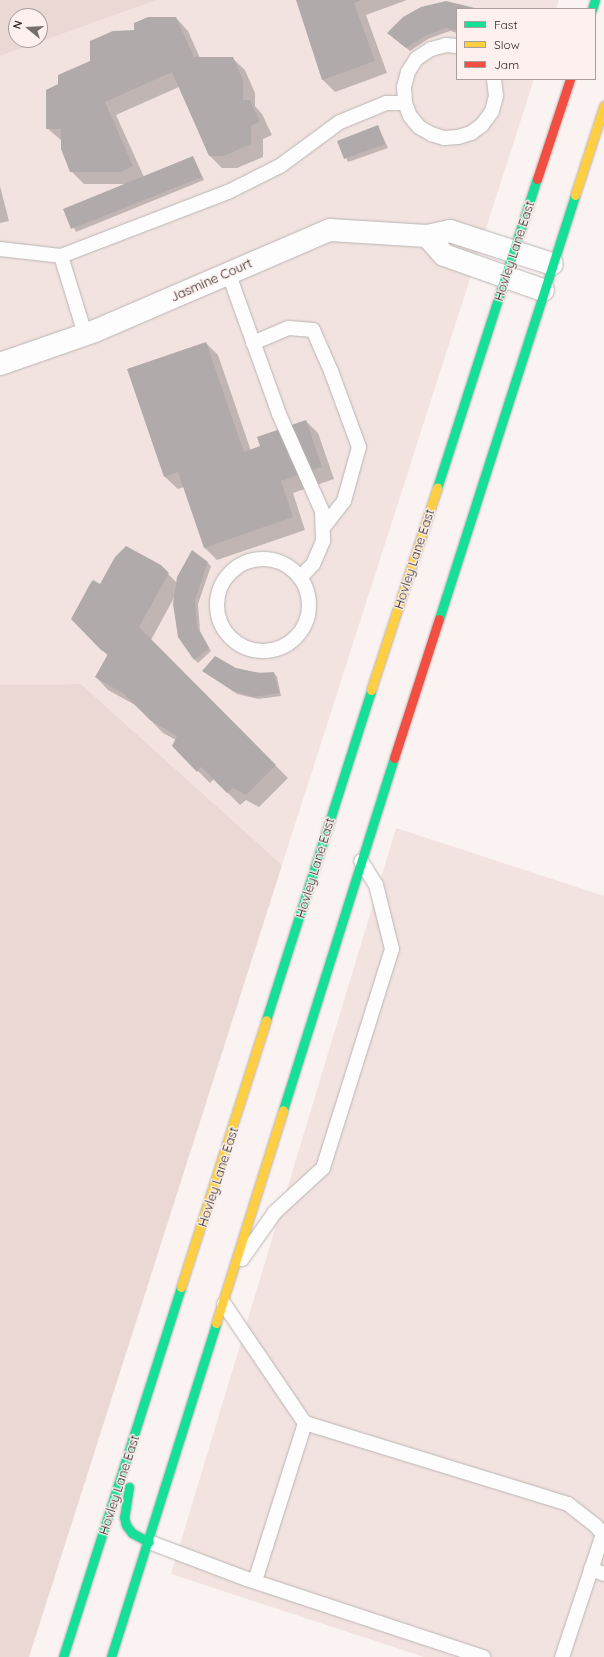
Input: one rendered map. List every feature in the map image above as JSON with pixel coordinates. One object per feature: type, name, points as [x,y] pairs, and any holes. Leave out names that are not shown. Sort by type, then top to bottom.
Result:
[{"type":"street","name":"Hovley Lane East","points":[[63,1657],[171,1323],[368,699],[570,80]]},
{"type":"street","points":[[111,1657],[224,1304],[361,861],[543,290],[604,106]]},
{"type":"street","name":"Jasmine Court","points":[[0,364],[84,334],[330,230],[427,236],[450,231],[552,264]]},
{"type":"street","points":[[427,236],[444,255],[543,290]]},
{"type":"street","points":[[149,1542],[132,1533],[126,1525],[124,1517],[134,1470],[171,1323]]},
{"type":"lane","points":[[456,46],[446,45],[431,49],[417,58],[408,72],[404,87],[405,103],[410,116],[425,130],[444,138],[458,137],[482,124],[492,111],[496,96],[494,80]]},
{"type":"lane","points":[[0,249],[61,256],[228,192],[280,166],[340,122],[386,103],[405,103]]},
{"type":"lane","points":[[61,256],[84,334]]},
{"type":"lane","points":[[228,272],[279,414],[322,511],[323,541],[312,564],[300,578]]},
{"type":"lane","points":[[253,343],[288,328],[313,330],[331,371],[359,447],[344,501],[323,528]]},
{"type":"lane","points":[[251,561],[272,561],[290,568],[300,578],[307,592],[309,607],[306,621],[298,634],[288,644],[266,651],[244,648],[232,640],[223,628],[217,601],[221,588],[238,567],[251,561]]},
{"type":"lane","points":[[234,1269],[275,1212],[323,1168],[392,949],[376,886],[361,861]]},
{"type":"lane","points":[[224,1304],[305,1423],[568,1504],[595,1525],[603,1534],[597,1572],[562,1657]]},
{"type":"lane","points":[[255,1581],[305,1423]]},
{"type":"lane","points":[[149,1542],[255,1581],[483,1657]]},
{"type":"shaded area","points":[[0,0],[157,0],[48,39],[48,8],[8,8],[8,48],[22,48],[0,56]]},
{"type":"shaded area","points":[[157,0],[559,0],[556,8],[456,8],[456,80],[534,80],[282,865],[81,684],[0,685],[0,56],[22,48],[48,48],[48,39]]},
{"type":"shaded area","points":[[81,684],[282,865],[29,1657],[0,1657],[0,685]]},
{"type":"shaded area","points":[[396,828],[604,896],[604,1657],[424,1657],[171,1574]]},
{"type":"building","points":[[296,0],[362,0],[354,3],[375,61],[322,80]]},
{"type":"building","points":[[446,1],[475,8],[456,8],[456,31],[446,28],[425,36],[406,48],[387,33],[403,17],[421,7]]},
{"type":"building","points":[[148,17],[176,17],[194,57],[233,57],[243,80],[243,100],[250,100],[260,122],[251,126],[251,144],[224,156],[209,156],[172,72],[105,102],[133,166],[121,172],[70,172],[61,149],[61,129],[46,129],[46,90],[58,84],[58,75],[90,61],[90,41],[113,31],[134,30],[134,23]]},
{"type":"building","points":[[378,125],[385,144],[344,159],[337,141]]},
{"type":"building","points":[[193,156],[202,177],[71,229],[63,209]]},
{"type":"building","points":[[206,342],[244,452],[260,446],[257,437],[306,420],[322,467],[281,481],[293,517],[204,548],[178,472],[164,477],[127,369]]},
{"type":"building","points":[[126,546],[161,565],[169,573],[139,627],[276,765],[246,795],[233,788],[227,793],[201,767],[197,772],[172,746],[177,736],[150,720],[124,694],[95,677],[108,654],[101,650],[71,619],[93,580],[100,584],[115,557]]},
{"type":"building","points":[[192,550],[208,562],[195,600],[197,627],[209,648],[194,660],[178,637],[173,604],[177,577]]},
{"type":"building","points":[[215,656],[236,668],[260,673],[274,672],[279,693],[254,697],[233,691],[202,671]]},
{"type":"traffic: fast","points":[[592,8],[595,0]]},
{"type":"traffic: fast","points":[[437,488],[537,179]]},
{"type":"traffic: fast","points":[[439,619],[575,195]]},
{"type":"traffic: fast","points":[[266,1020],[371,690]]},
{"type":"traffic: fast","points":[[283,1110],[394,758]]},
{"type":"traffic: fast","points":[[63,1657],[181,1287]]},
{"type":"traffic: fast","points":[[111,1657],[216,1323]]},
{"type":"traffic: fast","points":[[129,1487],[124,1517],[126,1525],[132,1533],[149,1542]]},
{"type":"traffic: slow","points":[[575,195],[604,106]]},
{"type":"traffic: slow","points":[[371,690],[437,488]]},
{"type":"traffic: slow","points":[[181,1287],[266,1020]]},
{"type":"traffic: slow","points":[[216,1323],[283,1110]]},
{"type":"traffic: jam","points":[[537,179],[570,80]]},
{"type":"traffic: jam","points":[[394,758],[439,619]]}]
